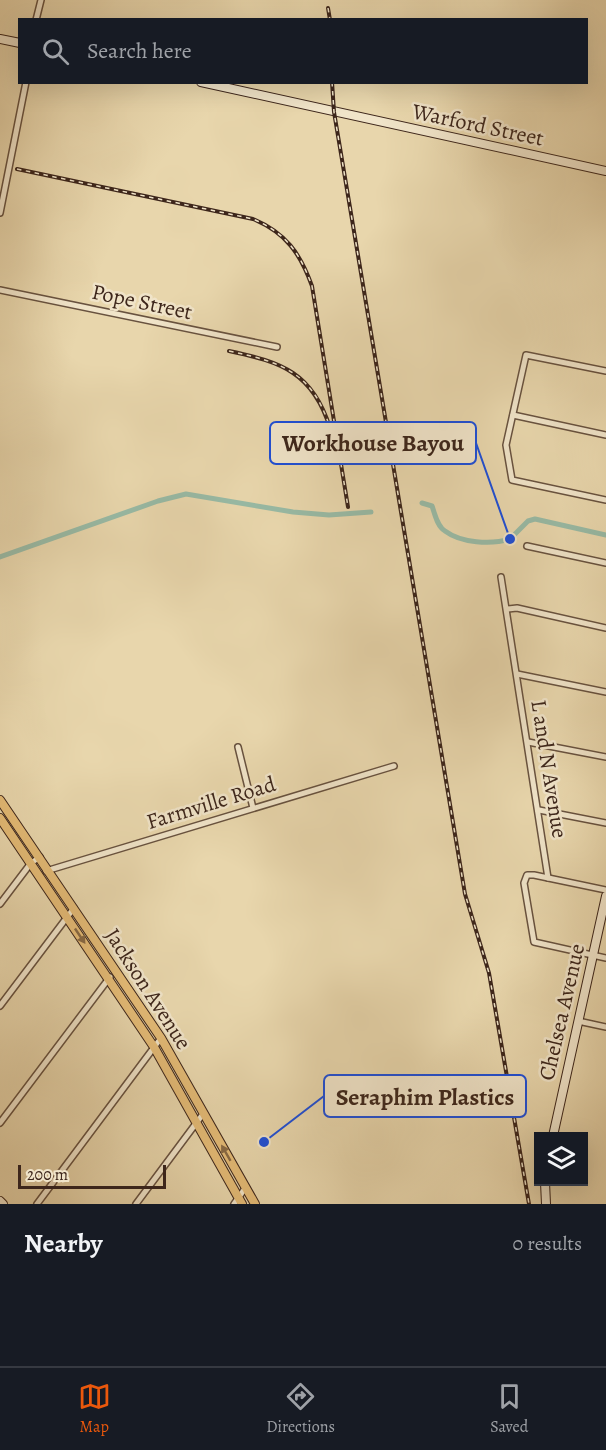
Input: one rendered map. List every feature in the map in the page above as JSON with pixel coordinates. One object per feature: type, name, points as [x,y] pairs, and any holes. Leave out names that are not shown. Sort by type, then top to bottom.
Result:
[{"type":"main road","points":[[0,39],[18,43]]},
{"type":"main road","name":"Warford Street","points":[[210,84],[606,171]]},
{"type":"main road","name":"Jackson Avenue","points":[[0,800],[161,1038],[255,1204]]},
{"type":"main road","name":"Jackson Avenue","points":[[0,818],[110,978],[154,1047],[238,1202]]},
{"type":"main road","name":"Chelsea Avenue","points":[[554,1132],[606,896]]},
{"type":"main road","points":[[545,1186],[546,1204]]},
{"type":"street","points":[[36,18],[41,0]]},
{"type":"street","points":[[0,213],[26,84]]},
{"type":"street","name":"Pope Street","points":[[0,290],[277,347]]},
{"type":"street","points":[[606,371],[526,355],[506,445],[512,480],[606,500]]},
{"type":"street","points":[[513,415],[606,435]]},
{"type":"street","points":[[527,546],[606,563]]},
{"type":"street","name":"L and N Avenue","points":[[501,577],[540,810],[548,878]]},
{"type":"street","points":[[507,609],[517,609],[606,628]]},
{"type":"street","points":[[518,674],[606,692]]},
{"type":"street","points":[[528,742],[606,757]]},
{"type":"street","points":[[238,747],[253,808]]},
{"type":"street","name":"Farmville Road","points":[[40,876],[49,870],[394,766]]},
{"type":"street","points":[[540,810],[606,823]]},
{"type":"street","points":[[0,904],[31,863],[40,857]]},
{"type":"street","points":[[606,890],[527,875],[524,883],[534,942],[606,958]]},
{"type":"street","points":[[0,1006],[74,908]]},
{"type":"street","points":[[0,1123],[116,969]]},
{"type":"street","points":[[578,1021],[606,1027]]},
{"type":"street","points":[[37,1204],[161,1038]]},
{"type":"street","points":[[136,1204],[203,1114]]},
{"type":"street","points":[[238,1202],[246,1187]]},
{"type":"waterway","points":[[0,557],[158,501],[186,494],[293,512],[329,515],[371,512]]},
{"type":"waterway","points":[[422,503],[432,506],[442,529],[468,540],[485,542],[510,539],[528,521],[535,519],[606,535]]},
{"type":"railway","points":[[328,8],[330,18]]},
{"type":"railway","points":[[332,84],[334,112],[465,894],[489,973],[529,1204]]},
{"type":"railway","points":[[17,169],[253,219],[274,231],[290,245],[297,254],[312,286],[348,507]]},
{"type":"railway","points":[[229,351],[280,366],[305,382],[323,409],[330,428]]},
{"type":"place","name":"Workhouse Bayou","points":[[510,539]]},
{"type":"place","name":"Seraphim Plastics","points":[[264,1142]]}]
